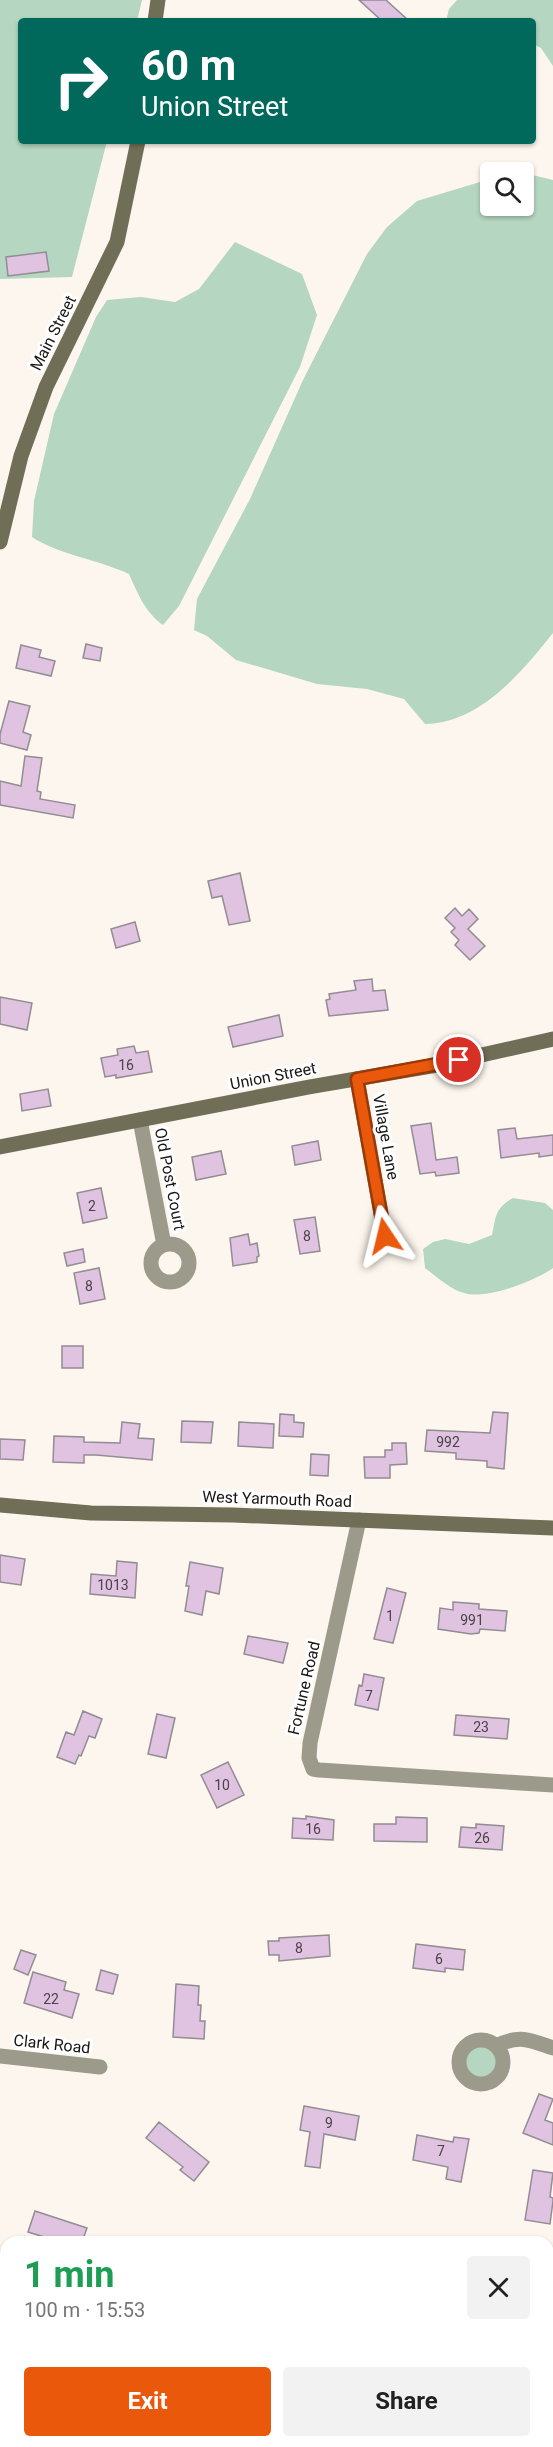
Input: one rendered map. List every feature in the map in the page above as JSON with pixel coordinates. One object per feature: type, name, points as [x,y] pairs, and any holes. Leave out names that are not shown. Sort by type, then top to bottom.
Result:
[{"type":"main road","points":[[155,18],[158,0]]},
{"type":"main road","name":"Main Street","points":[[0,542],[21,456],[46,387],[117,242],[137,144]]},
{"type":"main road","name":"Union Street","points":[[0,1147],[437,1065],[553,1039]]},
{"type":"main road","name":"West Yarmouth Road","points":[[0,1505],[91,1513],[553,1528]]},
{"type":"street","name":"Village Lane","points":[[357,1079],[385,1236]]},
{"type":"street","name":"Old Post Court","points":[[140,1120],[164,1245]]},
{"type":"street","name":"Fortune Road","points":[[359,1520],[310,1743],[309,1758],[313,1769],[553,1785]]},
{"type":"street","points":[[496,2046],[515,2038],[553,2048]]},
{"type":"street","name":"Clark Road","points":[[0,2056],[100,2067]]},
{"type":"green space","points":[[0,0],[142,0],[138,18],[18,18],[18,144],[106,144],[72,277],[0,279]]},
{"type":"green space","points":[[457,0],[553,0],[553,66],[541,48],[536,46],[536,18],[447,18],[449,9]]},
{"type":"green space","points":[[534,175],[553,180],[553,633],[498,693],[464,715],[425,724],[404,699],[367,689],[317,684],[236,660],[207,636],[194,630],[197,599],[250,499],[303,380],[367,254],[387,227],[417,201],[480,182],[480,216],[534,216]]},
{"type":"green space","points":[[235,242],[302,274],[317,315],[300,367],[179,606],[163,625],[147,608],[129,574],[55,549],[32,537],[34,501],[54,414],[96,317],[107,300],[141,297],[175,302],[199,289]]},
{"type":"green space","points":[[513,1198],[545,1203],[553,1210],[553,1268],[510,1288],[485,1294],[473,1294],[454,1289],[425,1268],[423,1249],[433,1242],[445,1239],[469,1244],[492,1235],[500,1209]]},
{"type":"green space","points":[[481,2047],[487,2048],[495,2056],[495,2068],[487,2076],[481,2077],[475,2076],[467,2068],[466,2062],[467,2056],[475,2048]]},
{"type":"building","points":[[359,0],[386,0],[406,18],[379,18]]},
{"type":"building","points":[[46,252],[49,271],[8,276],[6,257]]},
{"type":"building","points":[[86,644],[102,648],[100,661],[83,658]]},
{"type":"building","points":[[21,645],[41,650],[39,657],[55,661],[51,676],[16,668]]},
{"type":"building","points":[[9,701],[30,706],[23,732],[31,735],[27,750],[0,743],[0,734]]},
{"type":"building","points":[[25,756],[42,758],[37,791],[41,792],[40,799],[75,805],[73,818],[0,805],[0,781],[21,786]]},
{"type":"building","points":[[240,873],[250,921],[229,925],[222,896],[212,898],[208,881]]},
{"type":"building","points":[[455,908],[462,916],[469,909],[478,919],[468,929],[485,946],[470,960],[455,945],[459,940],[451,932],[455,928],[445,918]]},
{"type":"building","points":[[135,922],[140,941],[116,948],[111,929]]},
{"type":"building","points":[[372,979],[373,991],[385,990],[388,1010],[329,1016],[326,1000],[330,999],[329,994],[356,990],[354,981]]},
{"type":"building","points":[[0,997],[32,1003],[27,1030],[0,1024]]},
{"type":"building","points":[[279,1015],[283,1036],[233,1047],[228,1027]]},
{"type":"building","points":[[134,1046],[136,1053],[148,1051],[152,1072],[116,1078],[116,1075],[105,1077],[101,1058],[118,1055],[117,1049]]},
{"type":"building","points":[[48,1089],[51,1106],[22,1111],[20,1094]]},
{"type":"building","points":[[431,1123],[436,1160],[457,1157],[459,1173],[436,1176],[435,1172],[420,1174],[411,1126]]},
{"type":"building","points":[[515,1128],[517,1139],[553,1135],[553,1155],[539,1157],[539,1153],[501,1158],[498,1130]]},
{"type":"building","points":[[318,1141],[321,1160],[295,1165],[292,1146]]},
{"type":"building","points":[[221,1151],[226,1174],[196,1180],[192,1157]]},
{"type":"building","points":[[101,1188],[107,1218],[83,1223],[77,1193]]},
{"type":"building","points":[[315,1217],[320,1251],[300,1254],[294,1220]]},
{"type":"building","points":[[248,1234],[250,1245],[257,1243],[259,1256],[257,1262],[233,1266],[230,1238]]},
{"type":"building","points":[[83,1249],[85,1262],[67,1266],[64,1253]]},
{"type":"building","points":[[99,1268],[105,1299],[80,1304],[74,1273]]},
{"type":"building","points":[[62,1346],[83,1346],[83,1368],[62,1368]]},
{"type":"building","points":[[493,1412],[508,1413],[504,1469],[487,1467],[487,1461],[456,1459],[456,1453],[425,1451],[427,1430],[490,1433]]},
{"type":"building","points":[[280,1414],[294,1415],[294,1422],[304,1423],[303,1437],[279,1436]]},
{"type":"building","points":[[182,1421],[213,1422],[211,1443],[181,1442]]},
{"type":"building","points":[[122,1422],[140,1424],[138,1438],[154,1439],[152,1460],[84,1455],[84,1463],[53,1462],[54,1436],[84,1437],[84,1442],[120,1443]]},
{"type":"building","points":[[239,1422],[274,1424],[273,1448],[238,1446]]},
{"type":"building","points":[[0,1439],[25,1440],[23,1460],[0,1459]]},
{"type":"building","points":[[392,1443],[406,1443],[407,1464],[390,1465],[390,1478],[365,1478],[364,1457],[385,1457],[385,1450],[392,1450]]},
{"type":"building","points":[[311,1454],[329,1455],[328,1476],[310,1475]]},
{"type":"building","points":[[0,1555],[25,1559],[21,1585],[0,1582]]},
{"type":"building","points":[[117,1561],[137,1563],[135,1598],[90,1594],[91,1574],[116,1576]]},
{"type":"building","points":[[190,1562],[223,1568],[219,1594],[206,1591],[202,1615],[185,1611]]},
{"type":"building","points":[[387,1588],[406,1593],[393,1643],[374,1639]]},
{"type":"building","points":[[453,1602],[479,1604],[479,1609],[507,1611],[505,1631],[480,1629],[479,1633],[471,1634],[438,1629],[440,1608],[453,1610]]},
{"type":"building","points":[[248,1636],[288,1643],[283,1663],[244,1654]]},
{"type":"building","points":[[364,1674],[384,1678],[378,1710],[355,1705]]},
{"type":"building","points":[[83,1711],[102,1719],[95,1738],[89,1736],[75,1764],[57,1757],[66,1732],[74,1735]]},
{"type":"building","points":[[157,1714],[175,1718],[166,1758],[148,1754]]},
{"type":"building","points":[[456,1715],[509,1719],[507,1739],[454,1735]]},
{"type":"building","points":[[228,1762],[244,1795],[217,1808],[201,1775]]},
{"type":"building","points":[[306,1816],[334,1820],[333,1840],[292,1838],[293,1818],[306,1819]]},
{"type":"building","points":[[396,1817],[427,1818],[427,1842],[374,1841],[374,1824],[396,1824]]},
{"type":"building","points":[[476,1824],[504,1826],[502,1850],[459,1847],[461,1827],[476,1828]]},
{"type":"building","points":[[329,1935],[330,1956],[279,1961],[279,1955],[269,1955],[268,1941],[279,1941],[279,1938]]},
{"type":"building","points":[[416,1944],[465,1950],[463,1970],[445,1968],[445,1972],[413,1968]]},
{"type":"building","points":[[21,1950],[36,1955],[28,1975],[14,1969]]},
{"type":"building","points":[[101,1970],[118,1975],[113,1994],[96,1990]]},
{"type":"building","points":[[33,1972],[66,1982],[64,1990],[79,1994],[72,2018],[24,2003]]},
{"type":"building","points":[[176,1984],[199,1986],[198,2005],[201,2005],[200,2021],[205,2021],[204,2039],[173,2037]]},
{"type":"building","points":[[539,2094],[553,2099],[545,2120],[553,2123],[553,2145],[523,2133]]},
{"type":"building","points":[[304,2106],[359,2116],[355,2140],[324,2134],[320,2168],[305,2166],[310,2132],[300,2130]]},
{"type":"building","points":[[159,2122],[209,2162],[194,2181],[180,2170],[183,2167],[146,2138]]},
{"type":"building","points":[[417,2135],[453,2142],[454,2137],[469,2139],[461,2182],[446,2179],[448,2167],[413,2160]]},
{"type":"building","points":[[533,2170],[553,2173],[550,2224],[525,2220]]},
{"type":"building","points":[[35,2211],[87,2228],[84,2236],[41,2236],[28,2232]]},
{"type":"route","points":[[385,1236],[357,1079],[459,1060]]}]
